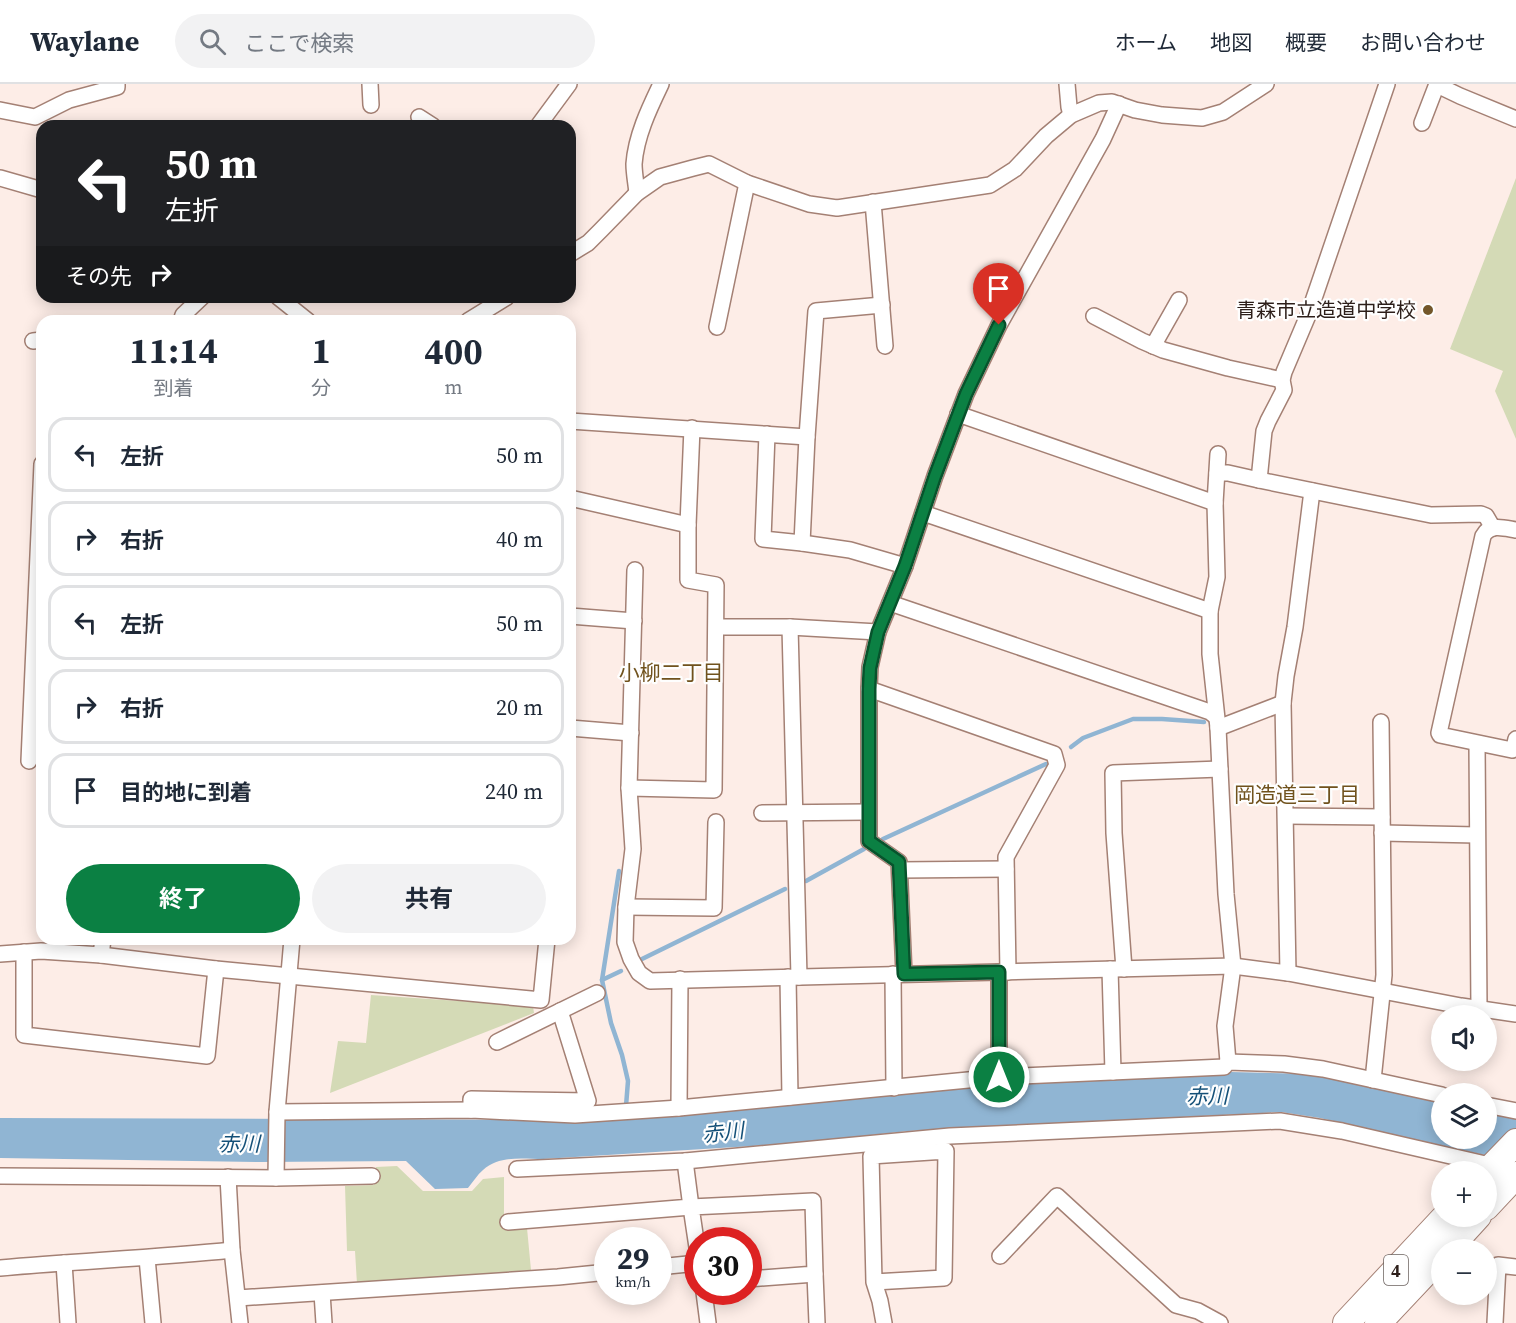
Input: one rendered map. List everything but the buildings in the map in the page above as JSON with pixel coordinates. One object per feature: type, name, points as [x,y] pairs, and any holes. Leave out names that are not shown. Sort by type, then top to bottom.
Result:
[{"type":"highway","points":[[1499,1171],[1516,1142]]},
{"type":"highway","name":"4","points":[[1346,1323],[1436,1227]]},
{"type":"highway","points":[[1457,1239],[1468,1227]]},
{"type":"highway","name":"4","points":[[1378,1323],[1431,1267]]},
{"type":"street","points":[[41,120],[69,100],[117,87],[117,84]]},
{"type":"street","points":[[370,84],[371,105]]},
{"type":"street","points":[[542,120],[569,84]]},
{"type":"street","points":[[637,192],[634,166],[638,144],[647,114],[661,84]]},
{"type":"street","points":[[1067,84],[1071,115]]},
{"type":"street","points":[[576,250],[588,243],[637,192],[660,177],[709,164],[747,183],[809,204],[837,208],[990,185],[1015,169],[1046,136],[1071,115],[1105,101],[1148,113],[1202,118],[1223,112],[1266,84]]},
{"type":"street","points":[[1259,480],[1264,431],[1284,390],[1282,380],[1287,364],[1309,313],[1387,84]]},
{"type":"street","points":[[1422,123],[1437,84],[1516,119]]},
{"type":"street","points":[[894,1088],[900,870],[899,862],[869,841],[869,689],[870,668],[878,632],[905,566],[958,414],[975,373],[999,325],[1103,138],[1119,104]]},
{"type":"street","points":[[0,110],[36,121]]},
{"type":"street","points":[[419,117],[424,120]]},
{"type":"street","points":[[0,178],[36,188]]},
{"type":"street","points":[[717,327],[747,183]]},
{"type":"street","points":[[873,202],[885,346]]},
{"type":"street","points":[[1153,346],[1179,300]]},
{"type":"street","points":[[183,315],[196,303]]},
{"type":"street","points":[[286,303],[300,315]]},
{"type":"street","points":[[478,315],[497,303]]},
{"type":"street","points":[[802,543],[816,311],[882,305]]},
{"type":"street","points":[[1094,316],[1153,346],[1228,368],[1282,380]]},
{"type":"street","points":[[958,414],[1215,503]]},
{"type":"street","points":[[576,421],[807,437]]},
{"type":"street","points":[[629,788],[714,789],[716,585],[688,580],[692,428]]},
{"type":"street","points":[[767,434],[763,539],[850,550],[905,566]]},
{"type":"street","points":[[277,1114],[471,1110],[575,1115],[679,1108],[999,1077],[1224,1067],[1228,1062],[1225,1026],[1233,966],[1226,894],[1217,722],[1210,654],[1210,611],[1217,577],[1215,503],[1218,454]]},
{"type":"street","points":[[1217,473],[1228,473],[1431,515],[1481,514],[1486,516],[1493,528]]},
{"type":"street","points":[[1288,972],[1283,703],[1312,490]]},
{"type":"street","points":[[576,499],[688,525]]},
{"type":"street","points":[[923,513],[1210,611]]},
{"type":"street","points":[[1516,530],[1493,528],[1486,531],[1483,536],[1439,733],[1477,744],[1512,750],[1516,740]]},
{"type":"street","points":[[635,570],[629,788],[633,849],[626,907],[626,942],[639,973],[650,981],[1233,966],[1288,972],[1459,1005]]},
{"type":"street","points":[[890,603],[1210,712],[1217,722]]},
{"type":"street","points":[[576,616],[634,621]]},
{"type":"street","points":[[717,627],[790,627],[878,632]]},
{"type":"street","points":[[790,627],[794,812],[794,977],[790,1097]]},
{"type":"street","points":[[29,761],[36,652]]},
{"type":"street","points":[[869,689],[1054,754],[1057,765],[1006,857],[999,1077]]},
{"type":"street","points":[[1217,722],[1283,703]]},
{"type":"street","points":[[1373,1080],[1383,990],[1381,722]]},
{"type":"street","points":[[576,728],[631,733]]},
{"type":"street","points":[[1477,744],[1479,1005]]},
{"type":"street","points":[[1113,1072],[1117,969],[1113,773],[1220,770]]},
{"type":"street","points":[[762,813],[868,812]]},
{"type":"street","points":[[1286,816],[1382,817]]},
{"type":"street","points":[[626,907],[714,908],[716,822]]},
{"type":"street","points":[[1382,833],[1477,835]]},
{"type":"street","points":[[900,870],[1006,869]]},
{"type":"street","points":[[101,955],[102,945]]},
{"type":"street","points":[[276,1172],[277,1114],[291,945]]},
{"type":"street","points":[[0,954],[41,951],[101,955],[216,969],[541,1000],[546,945]]},
{"type":"street","points":[[24,952],[24,1035],[207,1056],[216,969]]},
{"type":"street","points":[[679,1108],[680,979]]},
{"type":"street","points":[[497,1042],[597,993]]},
{"type":"street","points":[[471,1110],[471,1099],[588,1101],[560,1011]]},
{"type":"street","points":[[1497,1011],[1516,1014]]},
{"type":"street","points":[[1228,1062],[1323,1069],[1431,1093]]},
{"type":"street","points":[[1497,1107],[1516,1111]]},
{"type":"street","points":[[517,1169],[685,1161],[950,1136],[1280,1121],[1353,1134],[1499,1171]]},
{"type":"street","points":[[874,1282],[944,1278],[946,1151],[871,1156],[874,1282],[884,1323]]},
{"type":"street","points":[[685,1161],[693,1227]]},
{"type":"street","points":[[0,1176],[228,1177],[276,1172],[372,1176]]},
{"type":"street","points":[[228,1177],[232,1250],[240,1323]]},
{"type":"street","points":[[1000,1256],[1057,1196],[1176,1305],[1198,1311],[1220,1323]]},
{"type":"street","points":[[508,1222],[813,1200],[817,1323]]},
{"type":"street","points":[[0,1268],[232,1250]]},
{"type":"street","points":[[147,1258],[153,1323]]},
{"type":"street","points":[[64,1263],[68,1323]]},
{"type":"street","points":[[1495,1323],[1498,1265],[1516,1266]]},
{"type":"street","points":[[238,1298],[594,1273]]},
{"type":"street","points":[[762,1278],[815,1274]]},
{"type":"street","points":[[322,1293],[324,1323]]},
{"type":"street","points":[[706,1305],[708,1323]]},
{"type":"green space","points":[[1516,178],[1516,439],[1495,391],[1503,371],[1450,349]]},
{"type":"green space","points":[[371,995],[533,1006],[534,1013],[330,1093],[338,1041],[366,1043]]},
{"type":"green space","points":[[397,1166],[423,1191],[472,1191],[483,1179],[504,1177],[504,1229],[527,1228],[531,1270],[357,1284],[355,1251],[347,1251],[345,1186],[374,1185],[376,1167]]},
{"type":"water","name":"赤川","points":[[1231,1072],[1313,1074],[1431,1100],[1431,1143],[1320,1118],[1281,1112],[908,1131],[800,1143],[512,1159],[489,1165],[468,1188],[435,1189],[406,1161],[261,1162],[0,1158],[0,1118],[593,1120],[1005,1083]]},
{"type":"water","points":[[1497,1114],[1516,1119],[1516,1162],[1458,1149],[1497,1149]]},
{"type":"waterway","points":[[1071,747],[1083,738],[1133,719],[1204,722]]},
{"type":"waterway","points":[[883,839],[1046,764]]},
{"type":"waterway","points":[[806,881],[864,849]]},
{"type":"waterway","points":[[619,871],[602,980],[611,1023],[628,1081],[626,1106]]},
{"type":"waterway","points":[[642,959],[785,889]]},
{"type":"waterway","points":[[602,980],[621,971]]},
{"type":"place","name":"青森市立造道中学校","points":[[1428,310]]},
{"type":"district","name":"小柳二丁目","points":[[671,672]]},
{"type":"district","name":"岡造道三丁目","points":[[1297,794]]},
{"type":"route","points":[[999,325],[966,394],[935,476],[905,566],[878,632],[870,668],[868,812],[869,841],[899,862],[904,974],[999,972],[999,1077]]}]
